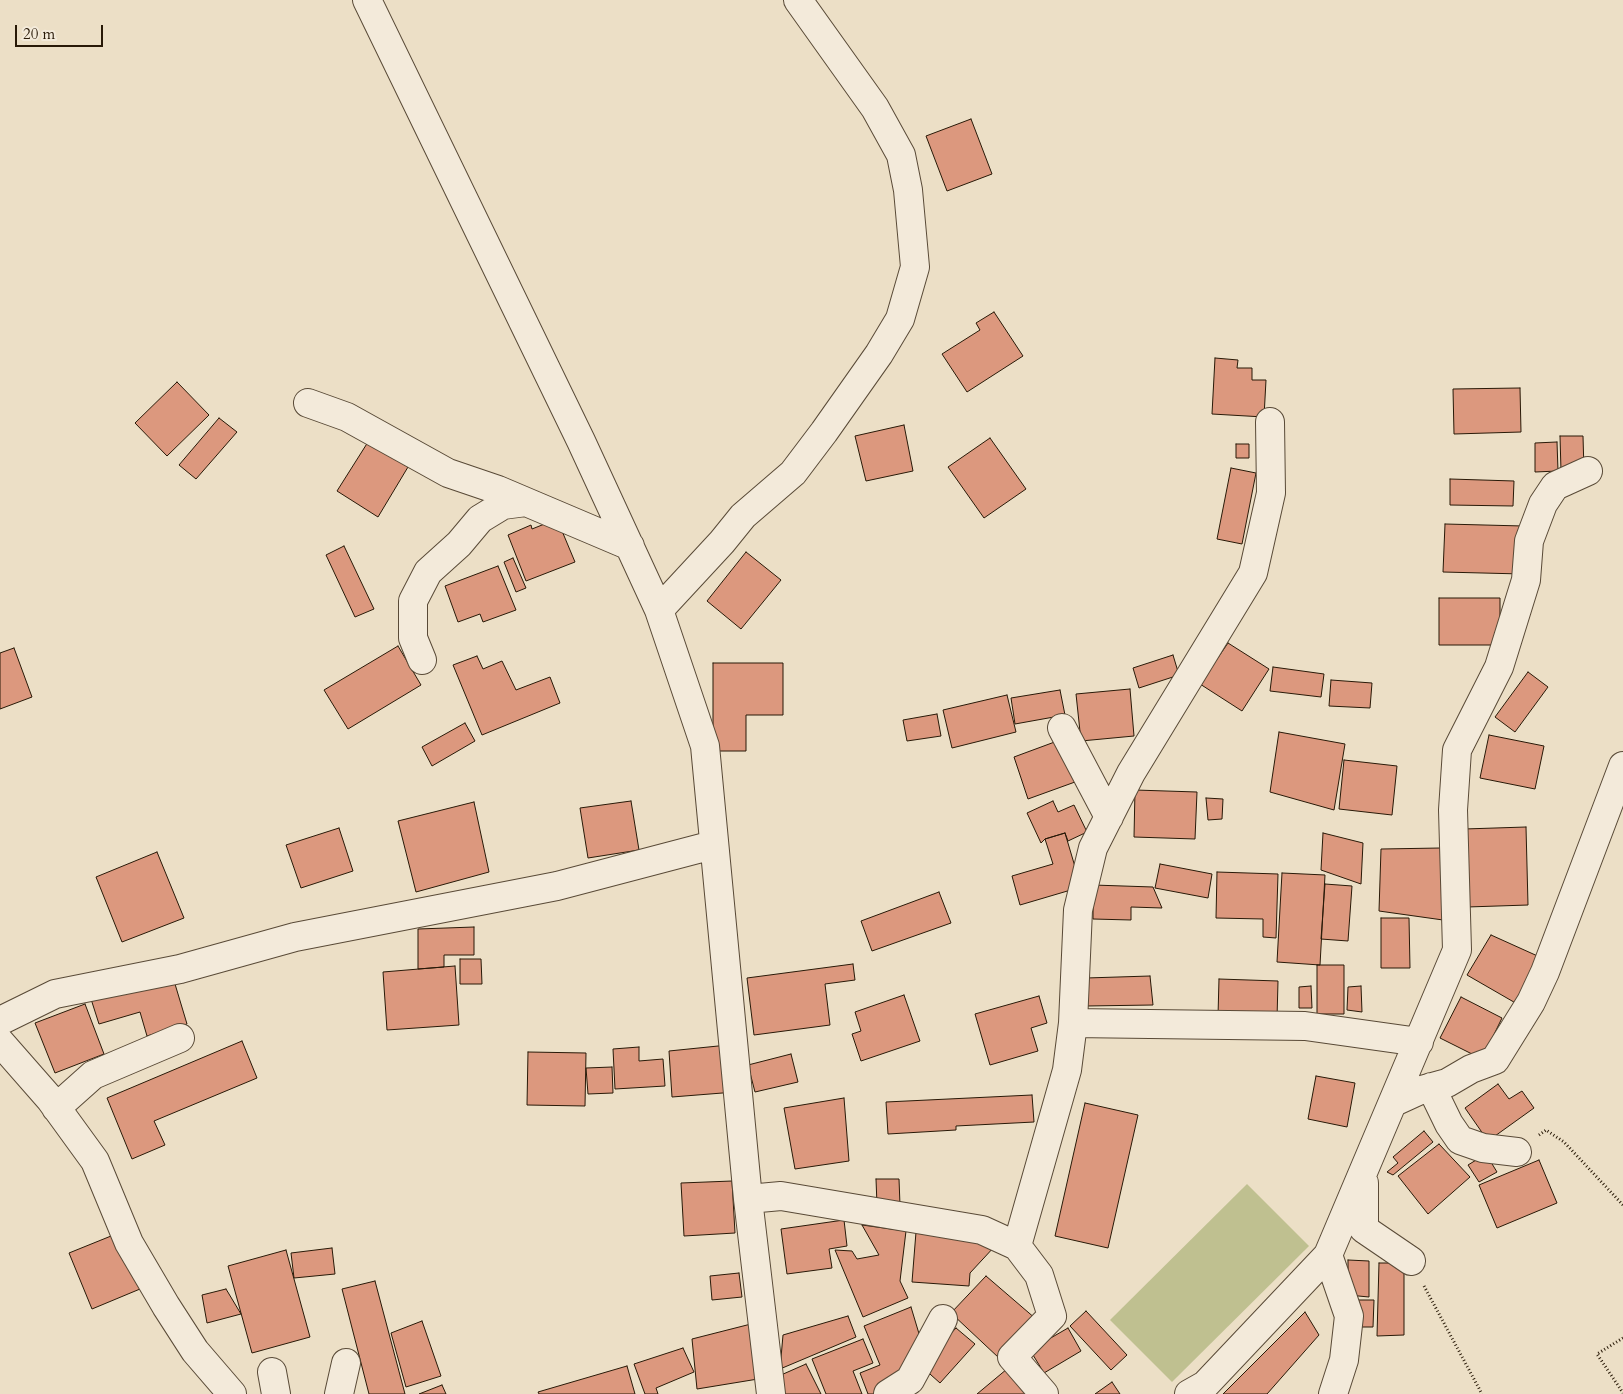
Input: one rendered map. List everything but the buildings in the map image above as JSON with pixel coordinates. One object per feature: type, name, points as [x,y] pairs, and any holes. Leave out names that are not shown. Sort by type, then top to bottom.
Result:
[{"type":"street","points":[[367,0],[581,440],[659,610],[705,746],[748,1199],[771,1394]]},
{"type":"street","points":[[659,610],[722,542],[743,516],[793,472],[824,432],[879,354],[900,319],[915,267],[908,190],[901,155],[875,108],[798,0]]},
{"type":"street","points":[[308,403],[347,417],[448,472],[526,502],[630,546]]},
{"type":"street","points":[[1017,1246],[1067,1070],[1073,1023],[1078,910],[1093,848],[1131,773],[1253,573],[1271,493],[1270,422]]},
{"type":"street","points":[[1189,1394],[1205,1385],[1328,1256],[1457,950],[1452,810],[1457,750],[1499,667],[1526,580],[1530,541],[1543,504],[1555,486],[1588,471]]},
{"type":"street","points":[[422,660],[413,638],[413,601],[428,572],[459,544],[480,519],[503,504],[526,502]]},
{"type":"street","points":[[1062,728],[1109,817]]},
{"type":"street","points":[[1394,1102],[1430,1087],[1447,1084],[1471,1069],[1495,1060],[1532,1002],[1623,766]]},
{"type":"street","points":[[0,1021],[55,994],[180,969],[295,937],[557,886],[713,845]]},
{"type":"street","points":[[1073,1023],[1305,1026],[1419,1042]]},
{"type":"street","points":[[56,1108],[93,1075],[180,1038]]},
{"type":"street","points":[[0,1042],[56,1108],[95,1162],[129,1243],[166,1306],[194,1351],[232,1394]]},
{"type":"street","points":[[1430,1087],[1449,1124],[1460,1140],[1483,1148],[1516,1152]]},
{"type":"street","points":[[1364,1172],[1364,1229],[1410,1261]]},
{"type":"street","points":[[748,1199],[781,1196],[926,1220],[982,1230],[1017,1246],[1039,1275],[1052,1316],[1012,1357],[1044,1394]]},
{"type":"street","points":[[1328,1256],[1349,1316],[1344,1360],[1333,1394]]},
{"type":"street","points":[[888,1394],[910,1380],[943,1319]]},
{"type":"street","points":[[339,1394],[346,1362]]},
{"type":"path","points":[[1516,1152],[1546,1130],[1564,1142],[1623,1205]]},
{"type":"path","points":[[1410,1261],[1482,1394]]},
{"type":"path","points":[[1623,1338],[1597,1354],[1623,1393]]},
{"type":"green space","points":[[1247,1184],[1309,1246],[1172,1382],[1110,1320]]}]
